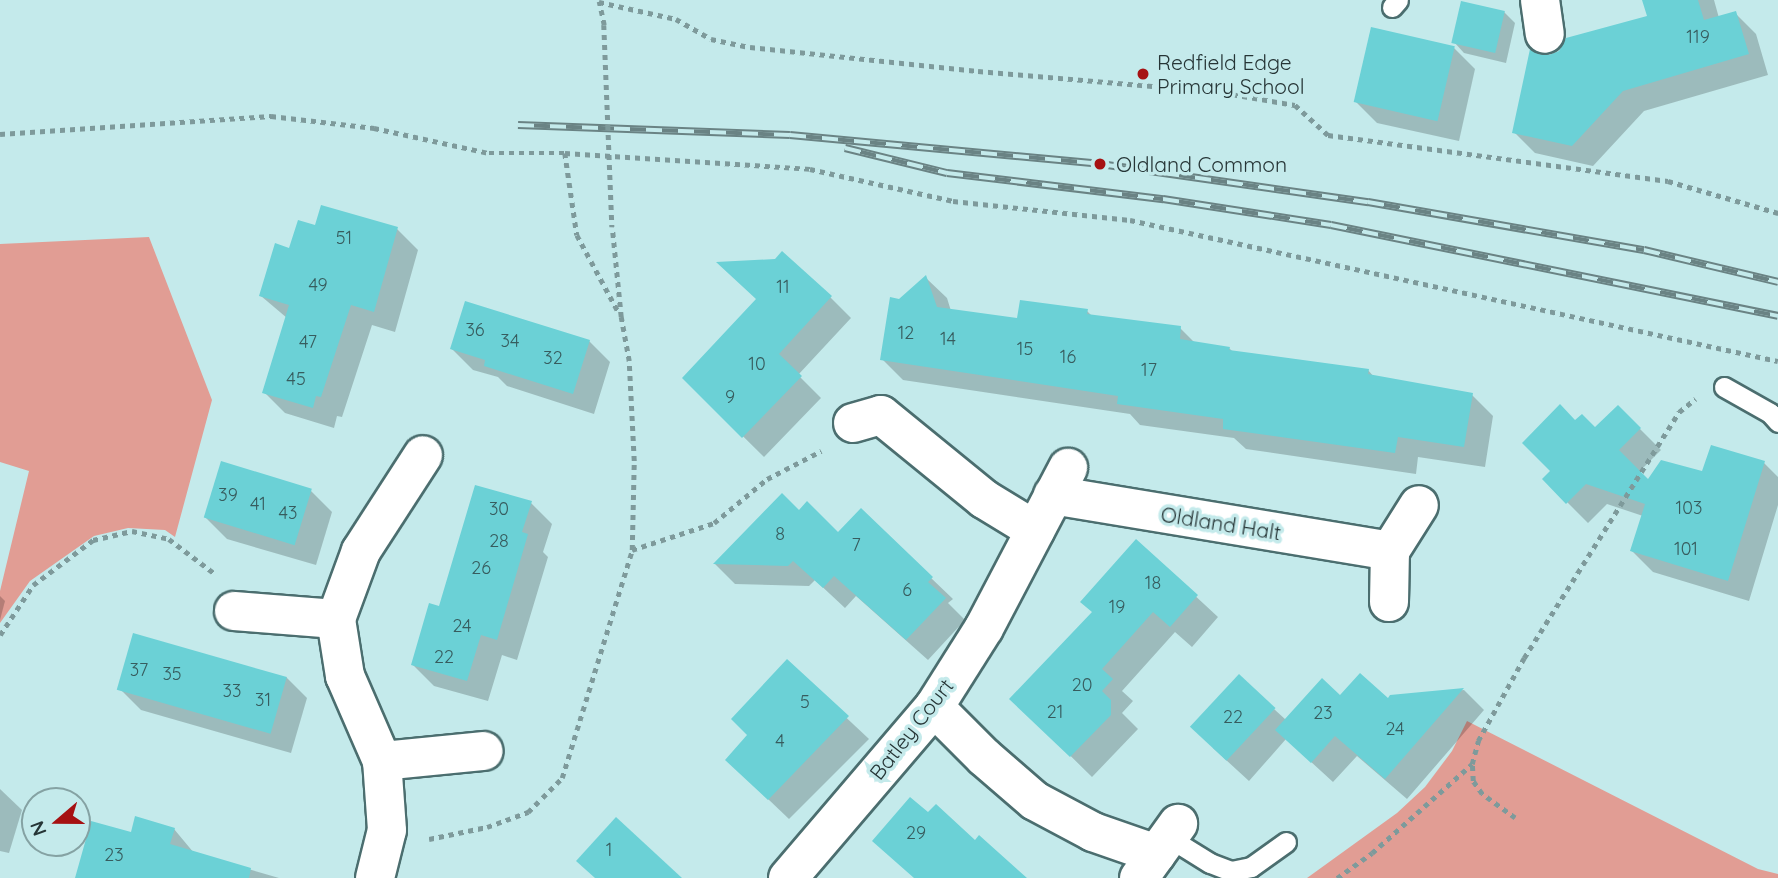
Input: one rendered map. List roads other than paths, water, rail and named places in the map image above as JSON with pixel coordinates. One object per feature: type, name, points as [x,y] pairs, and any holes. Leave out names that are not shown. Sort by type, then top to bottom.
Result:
[{"type":"street","points":[[853,424],[881,415],[984,499],[1035,530]]},
{"type":"street","points":[[375,878],[387,830],[382,761],[345,676],[336,619],[361,551],[423,455]]},
{"type":"street","name":"Batley Court","points":[[788,878],[934,706],[984,628],[1060,482]]},
{"type":"street","name":"Oldland Halt","points":[[1060,482],[1390,551]]},
{"type":"street","points":[[1389,602],[1390,551],[1419,505]]},
{"type":"street","points":[[239,611],[336,619]]},
{"type":"street","points":[[934,706],[984,757],[1035,801],[1093,832],[1160,848]]},
{"type":"street","points":[[382,761],[484,751]]},
{"type":"lane","points":[[1724,387],[1770,413],[1778,422]]},
{"type":"lane","points":[[1160,848],[1231,871],[1251,867],[1286,842]]},
{"type":"railway","points":[[518,125],[790,135],[1100,164],[1368,202],[1644,250],[1778,282]]},
{"type":"railway","points":[[845,148],[947,173],[1163,199],[1331,225],[1778,316]]},
{"type":"place","name":"Redfield Edge Primary School","points":[[1143,74]]},
{"type":"place","name":"Oldland Common","points":[[1100,164]]}]
